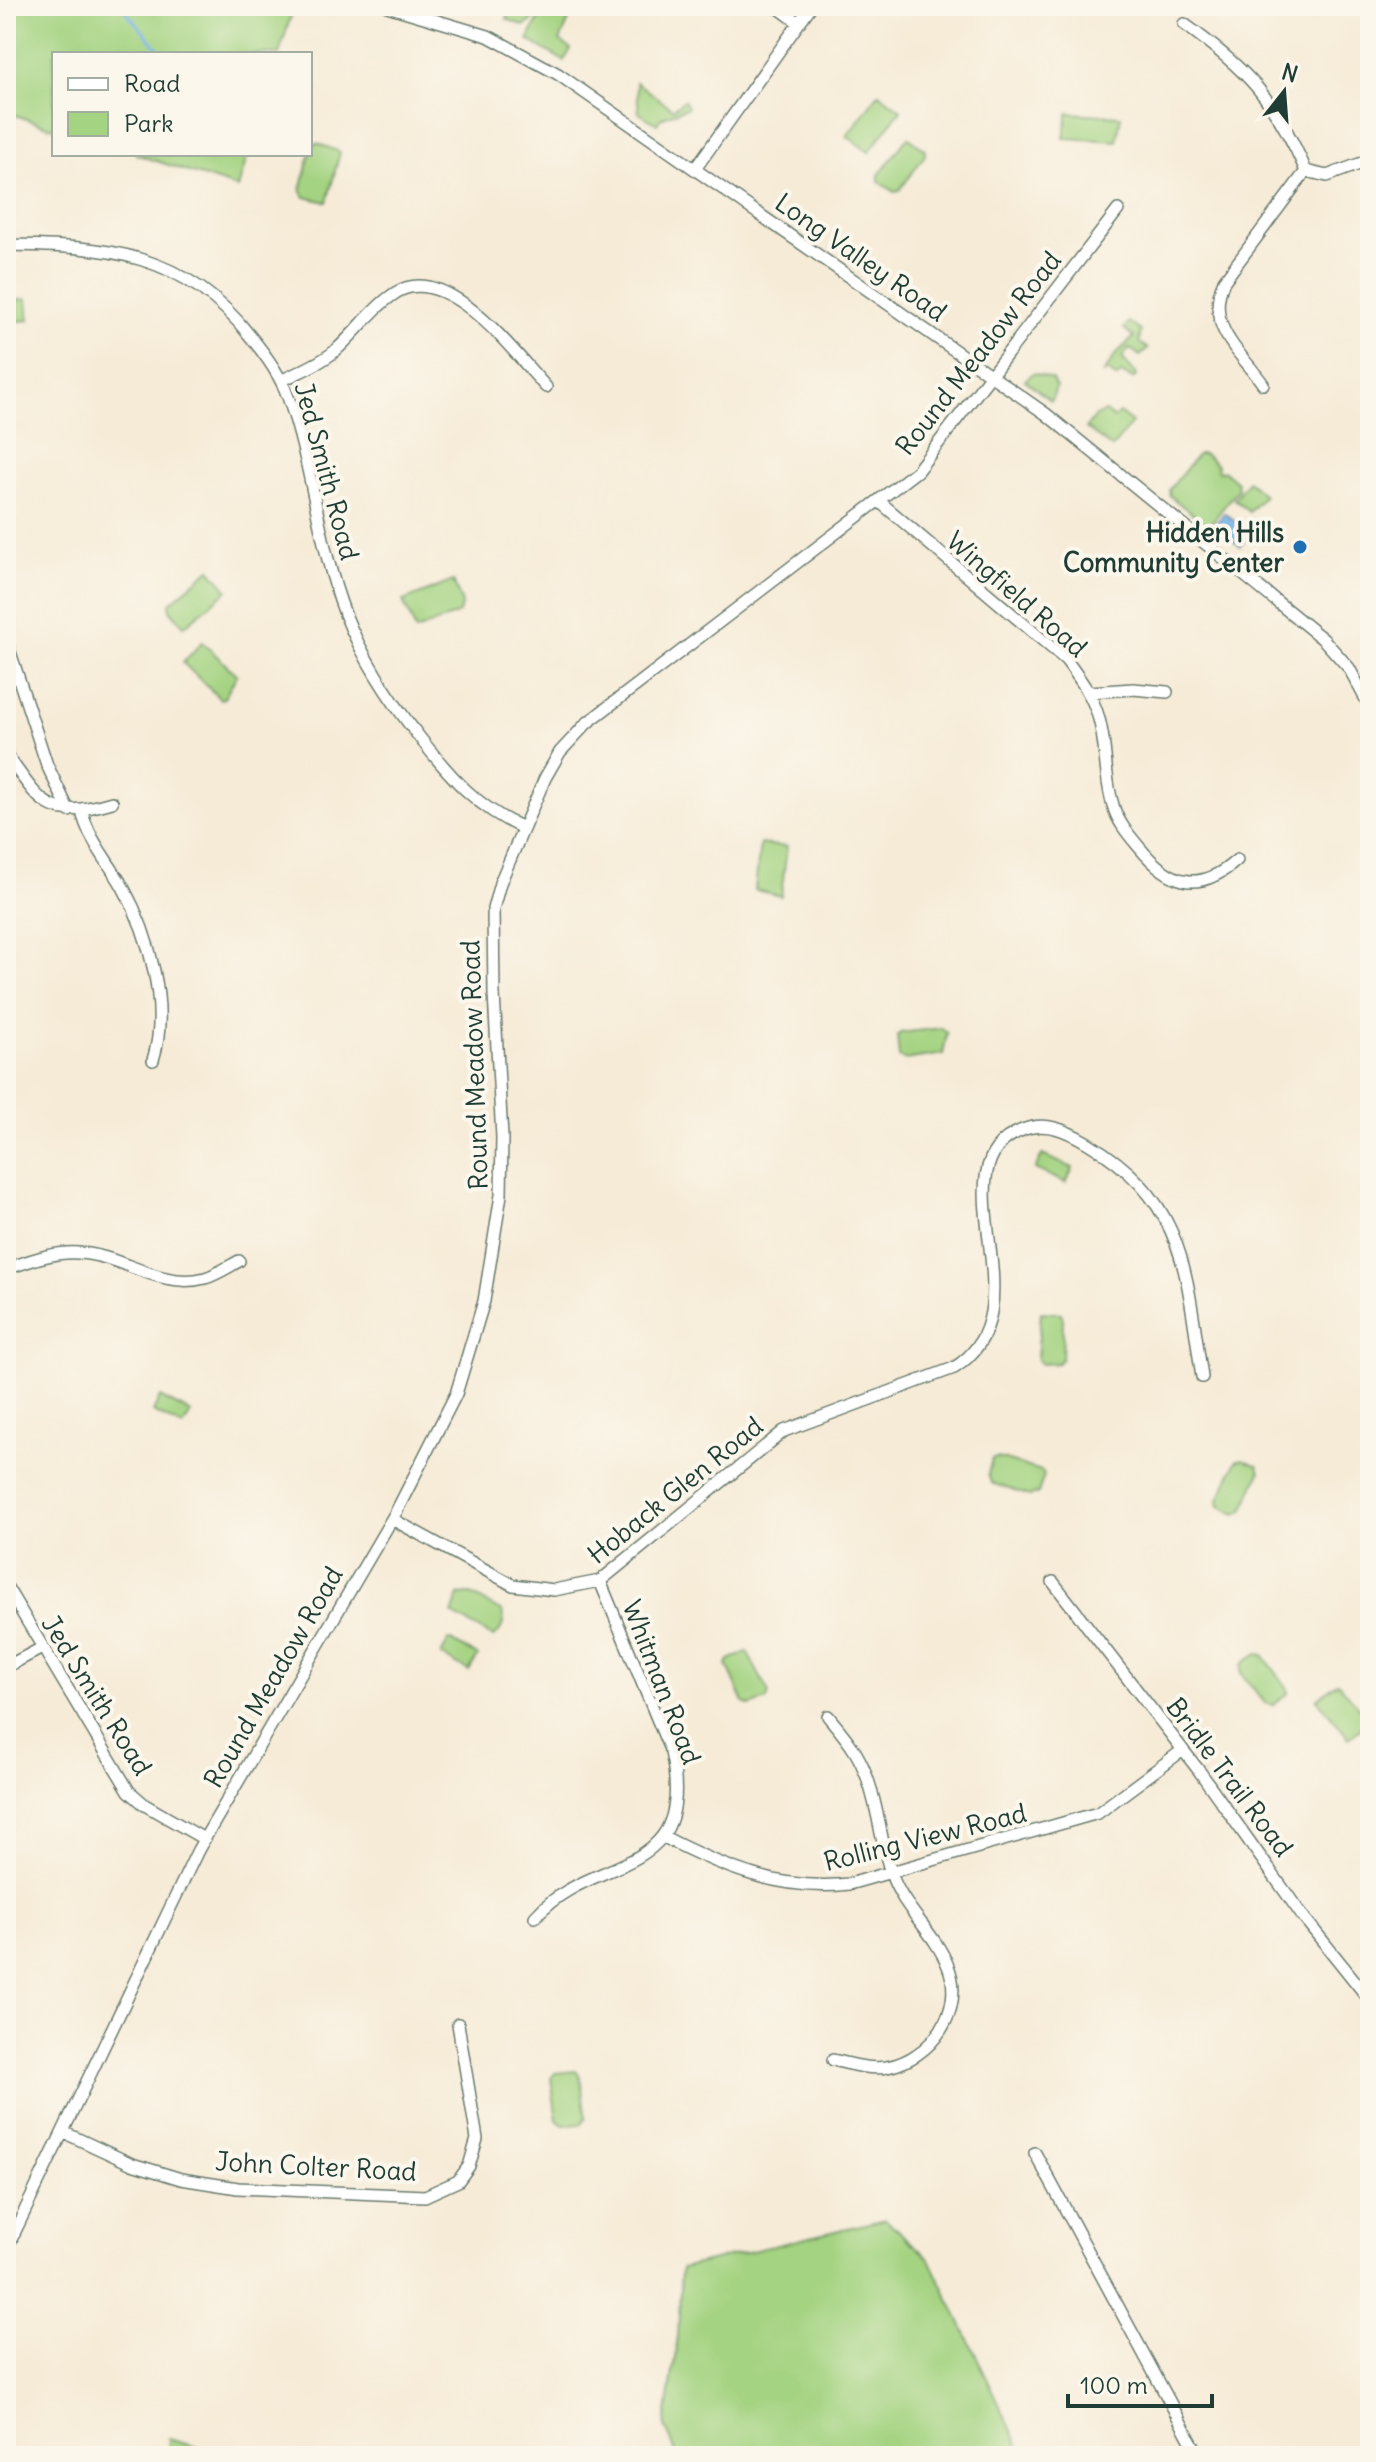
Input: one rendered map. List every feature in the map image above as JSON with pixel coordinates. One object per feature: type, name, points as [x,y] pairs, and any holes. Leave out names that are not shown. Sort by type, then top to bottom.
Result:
[{"type":"street","name":"Long Valley Road","points":[[387,6],[464,27],[528,56],[992,375],[1066,429],[1324,640],[1349,668],[1369,699]]},
{"type":"street","points":[[776,6],[798,22]]},
{"type":"street","points":[[695,169],[811,6]]},
{"type":"street","points":[[1184,24],[1242,67],[1287,128],[1306,171]]},
{"type":"street","points":[[1306,171],[1327,176],[1370,160]]},
{"type":"street","points":[[1263,384],[1225,338],[1220,327],[1217,296],[1224,281],[1306,171]]},
{"type":"street","name":"Round Meadow Road","points":[[6,2250],[204,1839],[392,1519],[448,1413],[473,1344],[490,1274],[501,1195],[502,1137],[491,932],[500,883],[551,766],[575,734],[917,471],[1118,210]]},
{"type":"street","name":"Jed Smith Road","points":[[6,245],[76,246],[139,258],[194,281],[236,318],[281,381],[338,591],[370,665],[407,722],[454,781],[496,815],[523,828]]},
{"type":"street","points":[[281,381],[333,353],[398,292],[420,285],[441,288],[480,317],[546,387]]},
{"type":"street","name":"Wingfield Road","points":[[880,502],[1056,651],[1089,692],[1100,721],[1113,808],[1124,829],[1154,866],[1171,877],[1204,881],[1220,875],[1237,860]]},
{"type":"street","points":[[6,640],[47,765],[69,811]]},
{"type":"street","points":[[1089,692],[1167,692]]},
{"type":"street","points":[[6,754],[36,796],[51,807],[82,811],[112,802]]},
{"type":"street","points":[[82,811],[86,826],[123,887],[143,929],[157,1012],[159,1040],[153,1060]]},
{"type":"street","name":"Hoback Glen Road","points":[[392,1519],[493,1577],[513,1585],[554,1590],[600,1581],[784,1431],[929,1380],[977,1352],[991,1323],[993,1294],[984,1185],[988,1163],[1000,1143],[1017,1131],[1050,1126],[1066,1130],[1141,1182],[1158,1204],[1171,1228],[1185,1271],[1202,1377]]},
{"type":"street","points":[[6,1269],[49,1255],[78,1253],[113,1259],[163,1278],[185,1281],[206,1278],[239,1261]]},
{"type":"street","name":"Whitman Road","points":[[600,1581],[671,1752],[677,1782],[675,1809],[664,1837]]},
{"type":"street","name":"Bridle Trail Road","points":[[1053,1582],[1183,1750],[1301,1914],[1370,2000]]},
{"type":"street","name":"Jed Smith Road","points":[[6,1586],[129,1791],[145,1805],[204,1839]]},
{"type":"street","points":[[6,1667],[42,1648]]},
{"type":"street","points":[[828,1716],[854,1749],[866,1773],[890,1872],[901,1897],[948,1965],[953,1981],[950,2011],[932,2042],[917,2056],[884,2068],[833,2060]]},
{"type":"street","name":"Rolling View Road","points":[[664,1837],[707,1859],[781,1883],[815,1888],[849,1884],[1098,1813],[1183,1750]]},
{"type":"street","points":[[535,1917],[545,1906],[566,1893],[635,1860],[664,1837]]},
{"type":"street","name":"John Colter Road","points":[[63,2132],[132,2164],[181,2179],[238,2188],[425,2196],[458,2181],[469,2166],[477,2139],[458,2024]]},
{"type":"street","points":[[1035,2153],[1199,2456]]},
{"type":"green space","points":[[6,6],[294,6],[280,52],[52,52],[52,127],[6,112]]},
{"type":"green space","points":[[509,6],[538,6],[531,22],[524,26],[507,19]]},
{"type":"green space","points":[[545,6],[575,6],[560,41],[571,49],[564,61],[528,40]]},
{"type":"green space","points":[[636,82],[673,109],[684,100],[688,107],[661,118],[657,124],[639,113]]},
{"type":"green space","points":[[879,93],[901,110],[869,152],[847,136]]},
{"type":"green space","points":[[1068,113],[1121,116],[1117,141],[1064,138]]},
{"type":"green space","points":[[908,137],[925,150],[925,155],[899,191],[894,192],[879,181],[879,175]]},
{"type":"green space","points":[[317,143],[340,152],[327,202],[305,197],[301,190],[309,156],[312,156],[312,145]]},
{"type":"green space","points":[[141,156],[247,156],[238,188]]},
{"type":"green space","points":[[27,299],[29,320],[6,322],[6,301]]},
{"type":"green space","points":[[1129,322],[1141,331],[1139,342],[1148,349],[1140,356],[1129,348],[1122,358],[1137,375],[1133,379],[1121,373],[1117,378],[1106,370],[1103,374],[1116,354],[1134,337],[1124,329]]},
{"type":"green space","points":[[1033,373],[1052,379],[1056,388],[1051,401],[1025,380]]},
{"type":"green space","points":[[1105,412],[1113,418],[1119,413],[1132,423],[1112,448],[1086,428],[1095,416]]},
{"type":"green space","points":[[1198,454],[1204,454],[1217,465],[1218,471],[1224,471],[1237,482],[1238,489],[1211,523],[1204,523],[1170,496],[1169,490]]},
{"type":"green space","points":[[1248,481],[1264,495],[1249,512],[1234,499]]},
{"type":"green space","points":[[210,569],[228,590],[184,626],[170,610],[170,603]]},
{"type":"green space","points":[[453,581],[462,603],[459,613],[416,631],[403,601]]},
{"type":"green space","points":[[202,642],[237,675],[224,698],[220,699],[183,663]]},
{"type":"green space","points":[[760,844],[787,847],[781,896],[755,890]]},
{"type":"green space","points":[[941,1028],[947,1033],[943,1054],[904,1060],[899,1057],[897,1036],[900,1033]]},
{"type":"green space","points":[[1042,1155],[1073,1168],[1066,1183],[1035,1169]]},
{"type":"green space","points":[[1041,1312],[1061,1313],[1063,1319],[1062,1359],[1058,1363],[1041,1364],[1037,1359]]},
{"type":"green space","points":[[160,1397],[191,1413],[183,1427],[153,1412]]},
{"type":"green space","points":[[992,1459],[1042,1471],[1044,1475],[1038,1493],[1030,1496],[991,1483],[988,1474]]},
{"type":"green space","points":[[1242,1459],[1258,1466],[1260,1472],[1243,1511],[1236,1514],[1220,1506],[1219,1500],[1236,1461]]},
{"type":"green space","points":[[470,1594],[502,1612],[502,1626],[493,1637],[452,1614],[459,1595]]},
{"type":"green space","points":[[449,1640],[478,1656],[469,1671],[441,1655]]},
{"type":"green space","points":[[747,1652],[769,1693],[767,1700],[750,1706],[744,1703],[727,1665],[729,1660]]},
{"type":"green space","points":[[1257,1654],[1263,1655],[1287,1687],[1288,1693],[1273,1705],[1265,1703],[1241,1673],[1242,1664]]},
{"type":"green space","points":[[1338,1682],[1370,1721],[1349,1738],[1317,1699]]},
{"type":"green space","points":[[576,2071],[580,2076],[586,2118],[581,2124],[563,2125],[557,2120],[551,2078],[555,2073]]},
{"type":"green space","points":[[885,2219],[930,2259],[1024,2456],[678,2456],[665,2427],[678,2337],[681,2268]]},
{"type":"green space","points":[[169,2439],[227,2456],[168,2456]]},
{"type":"water","points":[[1224,513],[1252,532],[1240,546],[1214,526]]},
{"type":"waterway","points":[[121,6],[161,52]]},
{"type":"place","name":"Hidden Hills Community Center","points":[[1300,547]]}]
